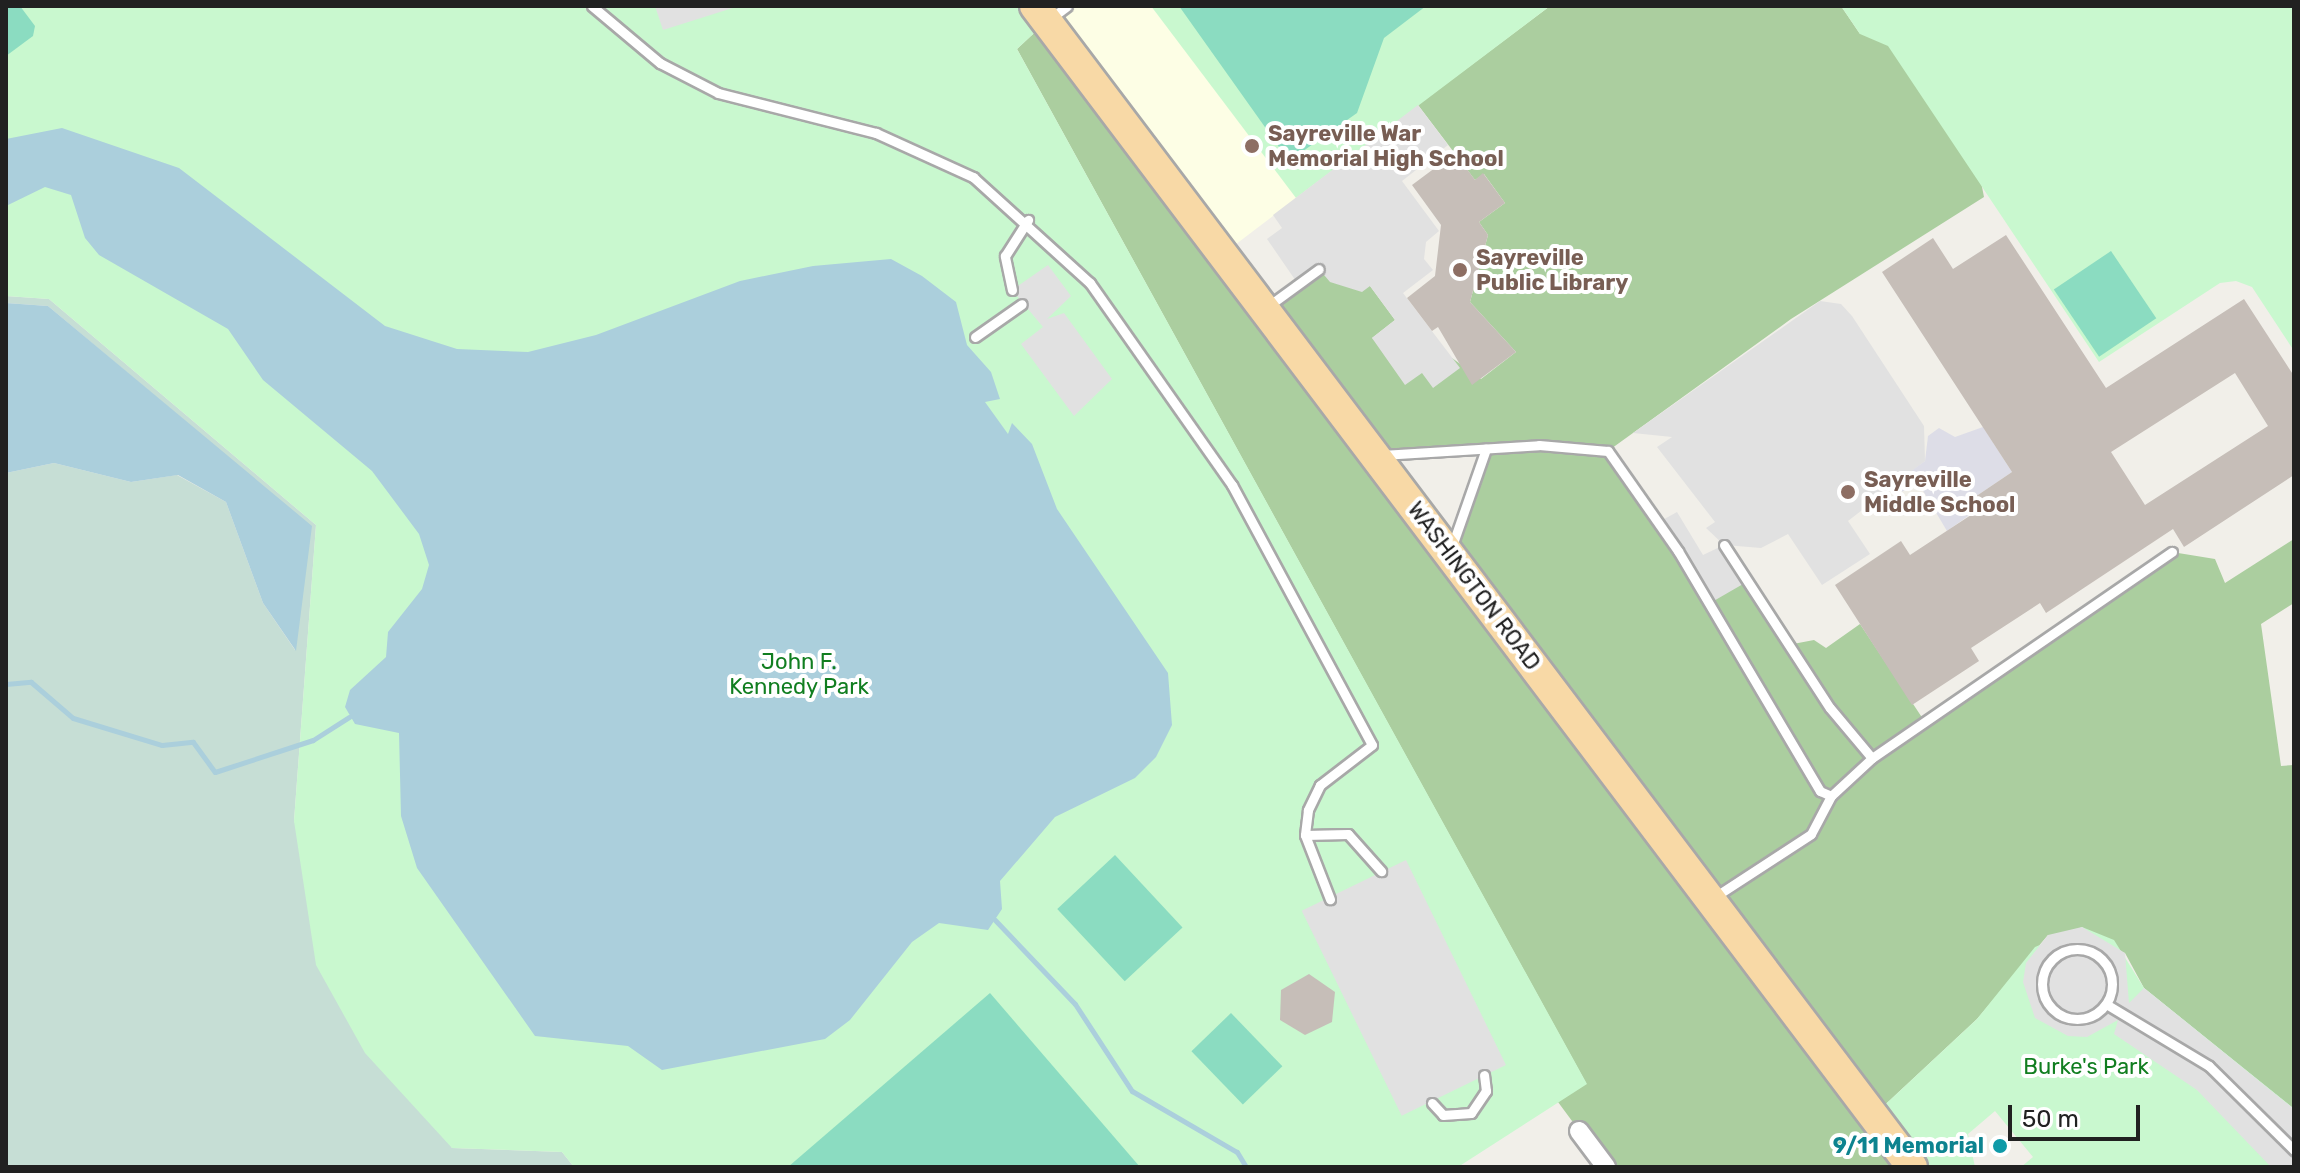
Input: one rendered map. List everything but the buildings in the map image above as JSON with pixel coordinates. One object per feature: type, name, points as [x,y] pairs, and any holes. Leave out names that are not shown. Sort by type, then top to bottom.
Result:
[{"type":"main road","name":"WASHINGTON ROAD","points":[[1049,11],[1265,309],[1912,1167]]},
{"type":"street","points":[[1579,1131],[1606,1167]]},
{"type":"lane","points":[[592,6],[660,63],[718,93],[876,133],[973,177],[1028,220],[1090,283],[1232,485],[1372,745],[1320,785],[1305,835],[1330,899]]},
{"type":"lane","points":[[1012,290],[1005,256],[1028,220]]},
{"type":"lane","points":[[1265,309],[1319,269]]},
{"type":"lane","points":[[975,337],[1022,304]]},
{"type":"lane","points":[[1375,456],[1486,449],[1608,451],[1678,551],[1820,791],[1831,796]]},
{"type":"lane","points":[[1450,553],[1486,449]]},
{"type":"lane","points":[[1724,545],[1830,708],[1872,758]]},
{"type":"lane","points":[[1710,900],[1811,834],[1831,796],[1872,758],[1893,747],[2172,552]]},
{"type":"lane","points":[[1305,835],[1348,834],[1381,871]]},
{"type":"lane","points":[[2073,949],[2095,953],[2109,970],[2106,1004],[2087,1017],[2064,1016],[2042,990],[2045,967],[2073,949]]},
{"type":"lane","points":[[2106,1004],[2209,1066],[2294,1150]]},
{"type":"lane","points":[[1432,1103],[1443,1115],[1471,1113],[1486,1091],[1484,1075]]},
{"type":"shaded area","points":[[655,6],[739,6],[663,30]]},
{"type":"shaded area","name":"Sayreville War Memorial High School","points":[[1035,6],[1550,6],[1223,254]]},
{"type":"shaded area","points":[[1418,105],[1448,145],[1402,181],[1439,231],[1426,242],[1424,259],[1433,270],[1403,293],[1460,368],[1433,388],[1422,373],[1405,385],[1372,338],[1395,320],[1370,286],[1362,292],[1330,282],[1319,269],[1298,284],[1267,239],[1282,228],[1273,215]]},
{"type":"shaded area","points":[[1048,265],[1071,296],[1047,319],[1064,313],[1112,379],[1074,416],[1021,344],[1043,327],[1012,290]]},
{"type":"shaded area","points":[[6,296],[49,299],[316,525],[294,821],[452,1148],[562,1152],[574,1167],[6,1167],[6,473],[54,463],[131,482],[177,475],[226,502],[263,603],[295,650],[311,527],[48,306],[6,303]]},
{"type":"shaded area","points":[[1820,301],[1841,304],[1852,316],[1924,426],[1925,461],[1848,521],[1870,554],[1822,585],[1788,534],[1761,548],[1725,545],[1750,580],[1705,606],[1659,522],[1677,512],[1703,555],[1724,545],[1706,528],[1715,522],[1657,447],[1672,437],[1633,433]]},
{"type":"shaded area","points":[[1983,427],[2012,472],[1972,499],[1978,509],[1947,531],[1919,484],[1901,492],[1895,483],[1925,461],[1928,436],[1939,428],[1955,437]]},
{"type":"shaded area","points":[[1406,860],[1506,1065],[1402,1116],[1302,911]]},
{"type":"shaded area","points":[[2082,927],[2125,953],[2129,1003],[2144,988],[2294,1109],[2294,1167],[2271,1167],[2197,1090],[2114,1034],[2118,1020],[2087,1037],[2068,1036],[2035,1018],[2023,982],[2026,963],[2048,935]]},
{"type":"green space","name":"John F. Kennedy Park","points":[[6,6],[1035,6],[1046,22],[1017,49],[1587,1084],[1458,1167],[574,1167],[562,1152],[452,1148],[365,1053],[316,965],[294,821],[316,525],[49,299],[6,296]]},
{"type":"green space","points":[[6,6],[20,6],[35,26],[33,36],[6,56]]},
{"type":"green space","points":[[1151,6],[1550,6],[1296,198]]},
{"type":"green space","points":[[1179,6],[1426,6],[1384,38],[1357,113],[1289,161]]},
{"type":"green space","points":[[1550,6],[1841,6],[1860,34],[1946,6],[1984,197],[1791,319],[1608,451],[1678,551],[1750,580],[1793,644],[1814,640],[1826,648],[1860,624],[1925,722],[2172,552],[2215,559],[2225,583],[2294,539],[2294,603],[2261,624],[2281,766],[2294,765],[2294,1109],[2144,988],[2125,953],[2048,935],[1977,1019],[1874,1115],[1912,1167],[1606,1167],[1558,1102],[1586,1083],[1017,49],[1046,22],[1264,308],[1319,269],[1370,286],[1395,320],[1372,338],[1425,370],[1452,358],[1481,379],[1516,352],[1470,302],[1488,235],[1479,222],[1505,203],[1484,174],[1475,180],[1418,105]],"holes":[[[1486,450],[1450,553],[1376,456]]]},
{"type":"green space","points":[[1841,6],[2294,6],[2294,351],[2252,287],[2236,281],[2220,283],[2099,362],[1888,46],[1860,34]]},
{"type":"green space","points":[[2111,251],[2156,318],[2099,357],[2054,290]]},
{"type":"green space","points":[[1115,855],[1183,927],[1125,981],[1057,909]]},
{"type":"green space","name":"Burke's Park","points":[[2082,927],[2114,940],[2144,988],[2292,1107],[2294,1167],[2021,1167],[2033,1157],[1995,1111],[1968,1134],[1975,1167],[1912,1167],[1874,1115],[1977,1019],[2035,947]]},
{"type":"green space","points":[[990,993],[1140,1167],[788,1167]]},
{"type":"green space","points":[[1231,1013],[1282,1066],[1243,1104],[1191,1051]]},
{"type":"water","points":[[62,128],[179,168],[385,326],[457,349],[528,352],[596,335],[740,281],[813,266],[891,259],[922,276],[956,302],[967,345],[991,372],[1000,399],[985,402],[1008,434],[1012,423],[1032,444],[1057,509],[1168,673],[1172,725],[1156,757],[1135,778],[1055,817],[1000,881],[1002,909],[988,930],[939,923],[912,942],[850,1020],[825,1039],[662,1070],[628,1046],[535,1036],[417,868],[401,816],[399,733],[355,724],[345,707],[350,690],[386,657],[388,632],[422,589],[429,565],[419,534],[372,471],[263,380],[228,329],[99,255],[85,238],[71,195],[45,187],[6,206],[6,139]]},
{"type":"water","points":[[6,303],[48,306],[312,526],[296,651],[263,603],[226,502],[178,475],[131,482],[54,463],[6,473]]},
{"type":"waterway","points":[[6,684],[31,682],[73,718],[162,745],[193,742],[215,772],[313,740],[349,717]]},
{"type":"waterway","points":[[995,920],[1075,1004],[1132,1091],[1237,1152],[1246,1167]]},
{"type":"place","name":"Sayreville War Memorial High School","points":[[1252,146]]},
{"type":"place","name":"Sayreville Public Library","points":[[1460,270]]},
{"type":"place","name":"Sayreville Middle School","points":[[1848,492]]},
{"type":"place","name":"9/11 Memorial","points":[[2000,1146]]}]
